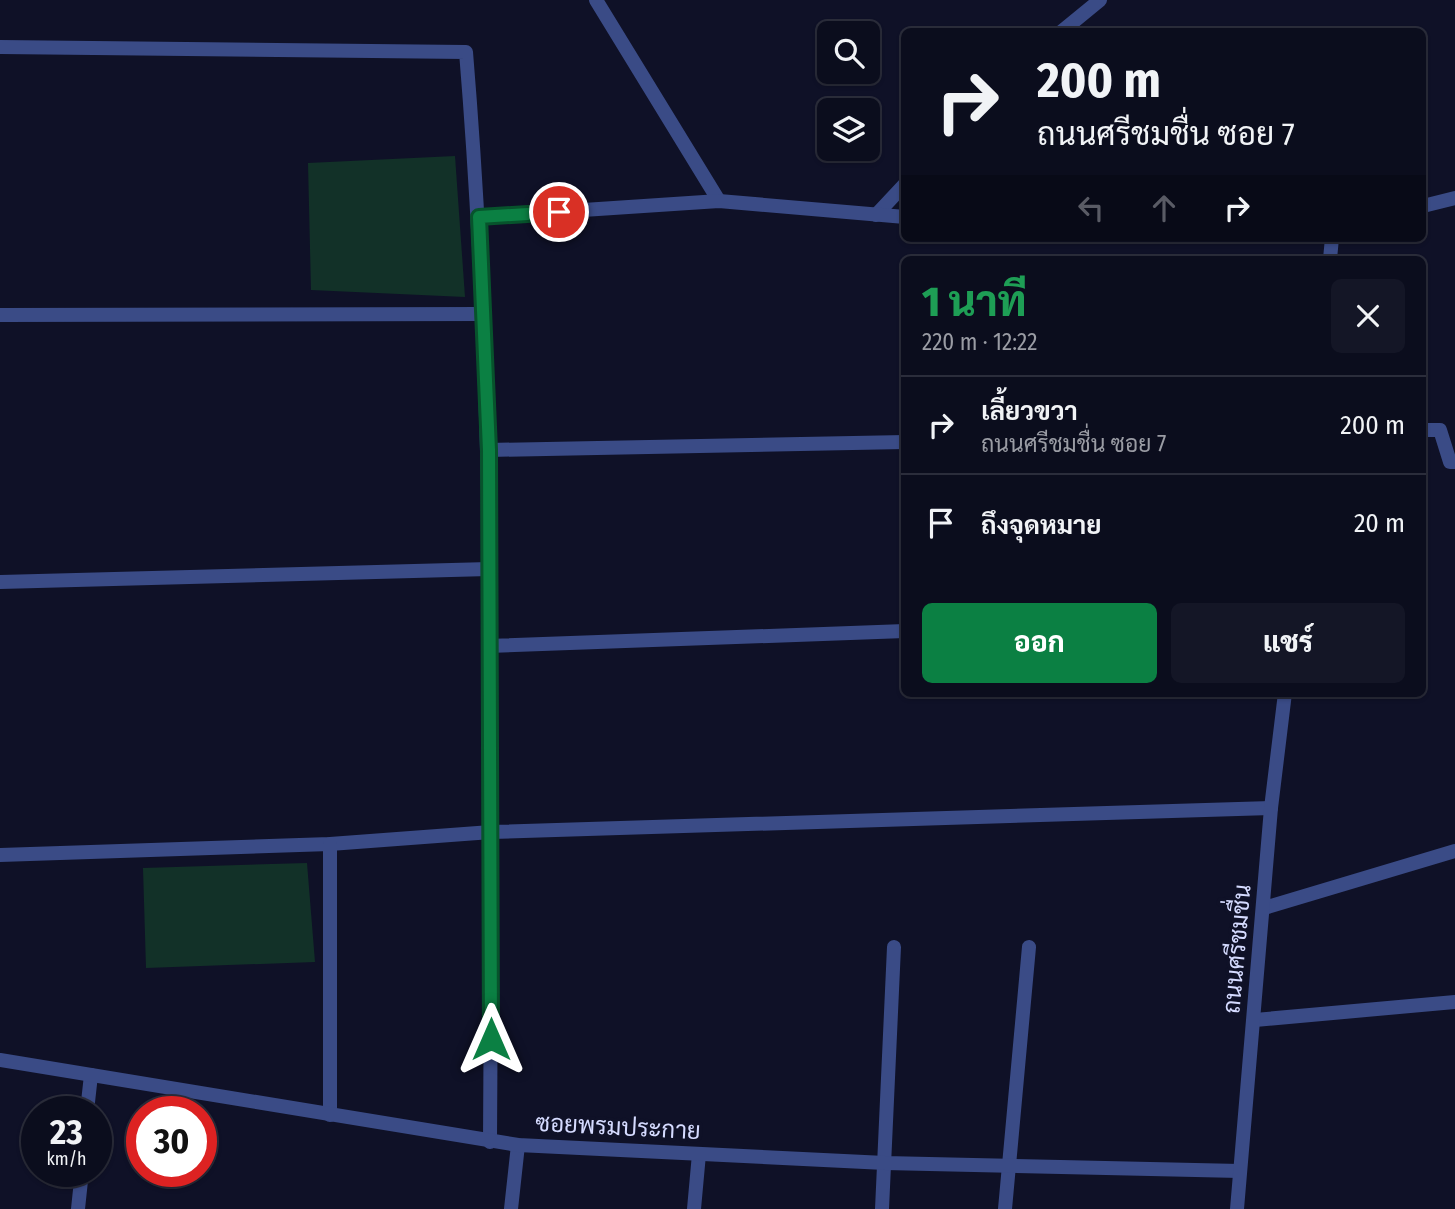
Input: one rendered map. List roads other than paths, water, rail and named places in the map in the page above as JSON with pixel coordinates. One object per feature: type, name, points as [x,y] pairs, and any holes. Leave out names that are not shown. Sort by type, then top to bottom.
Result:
[{"type":"street","points":[[596,0],[719,201]]},
{"type":"street","points":[[1067,28],[1100,0]]},
{"type":"street","points":[[0,47],[466,52],[479,217],[489,450],[490,1142]]},
{"type":"street","points":[[876,215],[901,188]]},
{"type":"street","points":[[1426,204],[1455,198]]},
{"type":"street","points":[[479,217],[719,201],[901,217]]},
{"type":"street","points":[[0,315],[482,314]]},
{"type":"street","points":[[1426,430],[1440,430],[1450,463],[1455,462]]},
{"type":"street","points":[[489,450],[901,442]]},
{"type":"street","points":[[0,582],[489,569]]},
{"type":"street","points":[[488,646],[901,631]]},
{"type":"street","name":"ถนนศรีชมชื่น","points":[[1237,1209],[1271,807],[1285,697]]},
{"type":"street","points":[[0,855],[330,844],[491,832],[1271,807]]},
{"type":"street","points":[[330,844],[330,1115]]},
{"type":"street","points":[[1264,908],[1455,850]]},
{"type":"street","points":[[881,1209],[894,947]]},
{"type":"street","points":[[1005,1209],[1029,947]]},
{"type":"street","points":[[1255,1020],[1455,1002]]},
{"type":"street","name":"ซอยพรมประกาย","points":[[0,1060],[518,1145],[885,1163],[1240,1171]]},
{"type":"street","points":[[88,1096],[90,1075]]},
{"type":"street","points":[[511,1209],[518,1145]]},
{"type":"street","points":[[694,1209],[699,1154]]},
{"type":"street","points":[[78,1209],[80,1187]]}]
